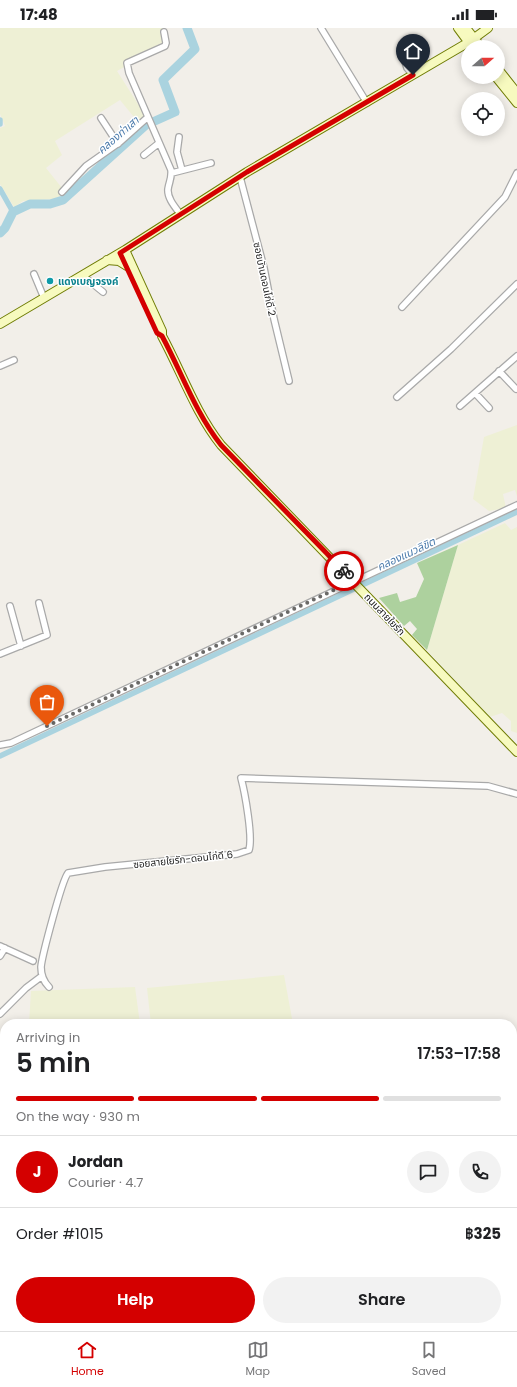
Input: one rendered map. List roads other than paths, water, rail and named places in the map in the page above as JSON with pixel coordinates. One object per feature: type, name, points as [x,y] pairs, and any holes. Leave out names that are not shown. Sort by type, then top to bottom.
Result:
[{"type":"street","points":[[321,28],[367,103]]},
{"type":"street","points":[[458,28],[469,40]]},
{"type":"street","points":[[466,28],[471,40]]},
{"type":"street","points":[[475,40],[488,28]]},
{"type":"street","points":[[164,32],[166,43],[164,46],[127,63],[149,120],[172,172],[168,190],[169,197],[181,215]]},
{"type":"street","points":[[413,75],[407,68],[404,58],[414,48]]},
{"type":"street","points":[[0,324],[123,252],[301,140],[461,49]]},
{"type":"street","points":[[505,78],[517,93]]},
{"type":"street","points":[[501,84],[517,104]]},
{"type":"street","points":[[101,118],[118,144]]},
{"type":"street","points":[[62,192],[86,166],[149,120]]},
{"type":"street","points":[[179,137],[177,152],[182,170]]},
{"type":"street","points":[[144,155],[159,143]]},
{"type":"street","points":[[172,172],[211,163]]},
{"type":"street","points":[[402,307],[505,197],[517,173]]},
{"type":"street","name":"ซอยบัานดอนไก่ดี 2","points":[[240,177],[264,268],[274,320],[289,381]]},
{"type":"street","points":[[107,260],[119,261],[129,265],[137,243]]},
{"type":"street","name":"ถนนสายใยรัก","points":[[123,252],[195,406],[208,428],[221,445],[517,752]]},
{"type":"street","points":[[34,274],[44,298]]},
{"type":"street","points":[[82,275],[104,292]]},
{"type":"street","points":[[397,396],[451,349],[517,284]]},
{"type":"street","points":[[460,406],[517,356]]},
{"type":"street","points":[[0,366],[14,360]]},
{"type":"street","points":[[500,371],[516,389]]},
{"type":"street","points":[[475,393],[489,408]]},
{"type":"street","points":[[0,745],[11,743],[517,505]]},
{"type":"street","points":[[0,654],[47,635],[39,603]]},
{"type":"street","points":[[10,606],[21,646]]},
{"type":"street","name":"ซอยสายใยรัก-ดอนไก่ดี 6","points":[[42,976],[41,966],[61,887],[68,873],[105,867],[225,856],[248,850],[250,845],[249,826],[241,778],[488,786],[517,794]]},
{"type":"street","points":[[0,956],[3,947],[33,961]]},
{"type":"street","points":[[0,1014],[32,983],[42,976],[44,982],[49,987]]},
{"type":"waterway","name":"คลองท่าเสา","points":[[0,233],[5,228],[13,212],[30,204],[50,204],[63,200],[146,125],[175,112],[163,80],[195,49],[187,28]]},
{"type":"waterway","points":[[0,189],[13,212]]},
{"type":"waterway","name":"คลองแนวลิขิต","points":[[0,756],[517,512]]},
{"type":"place","name":"แดงเบญจรงค์","points":[[50,281]]}]
